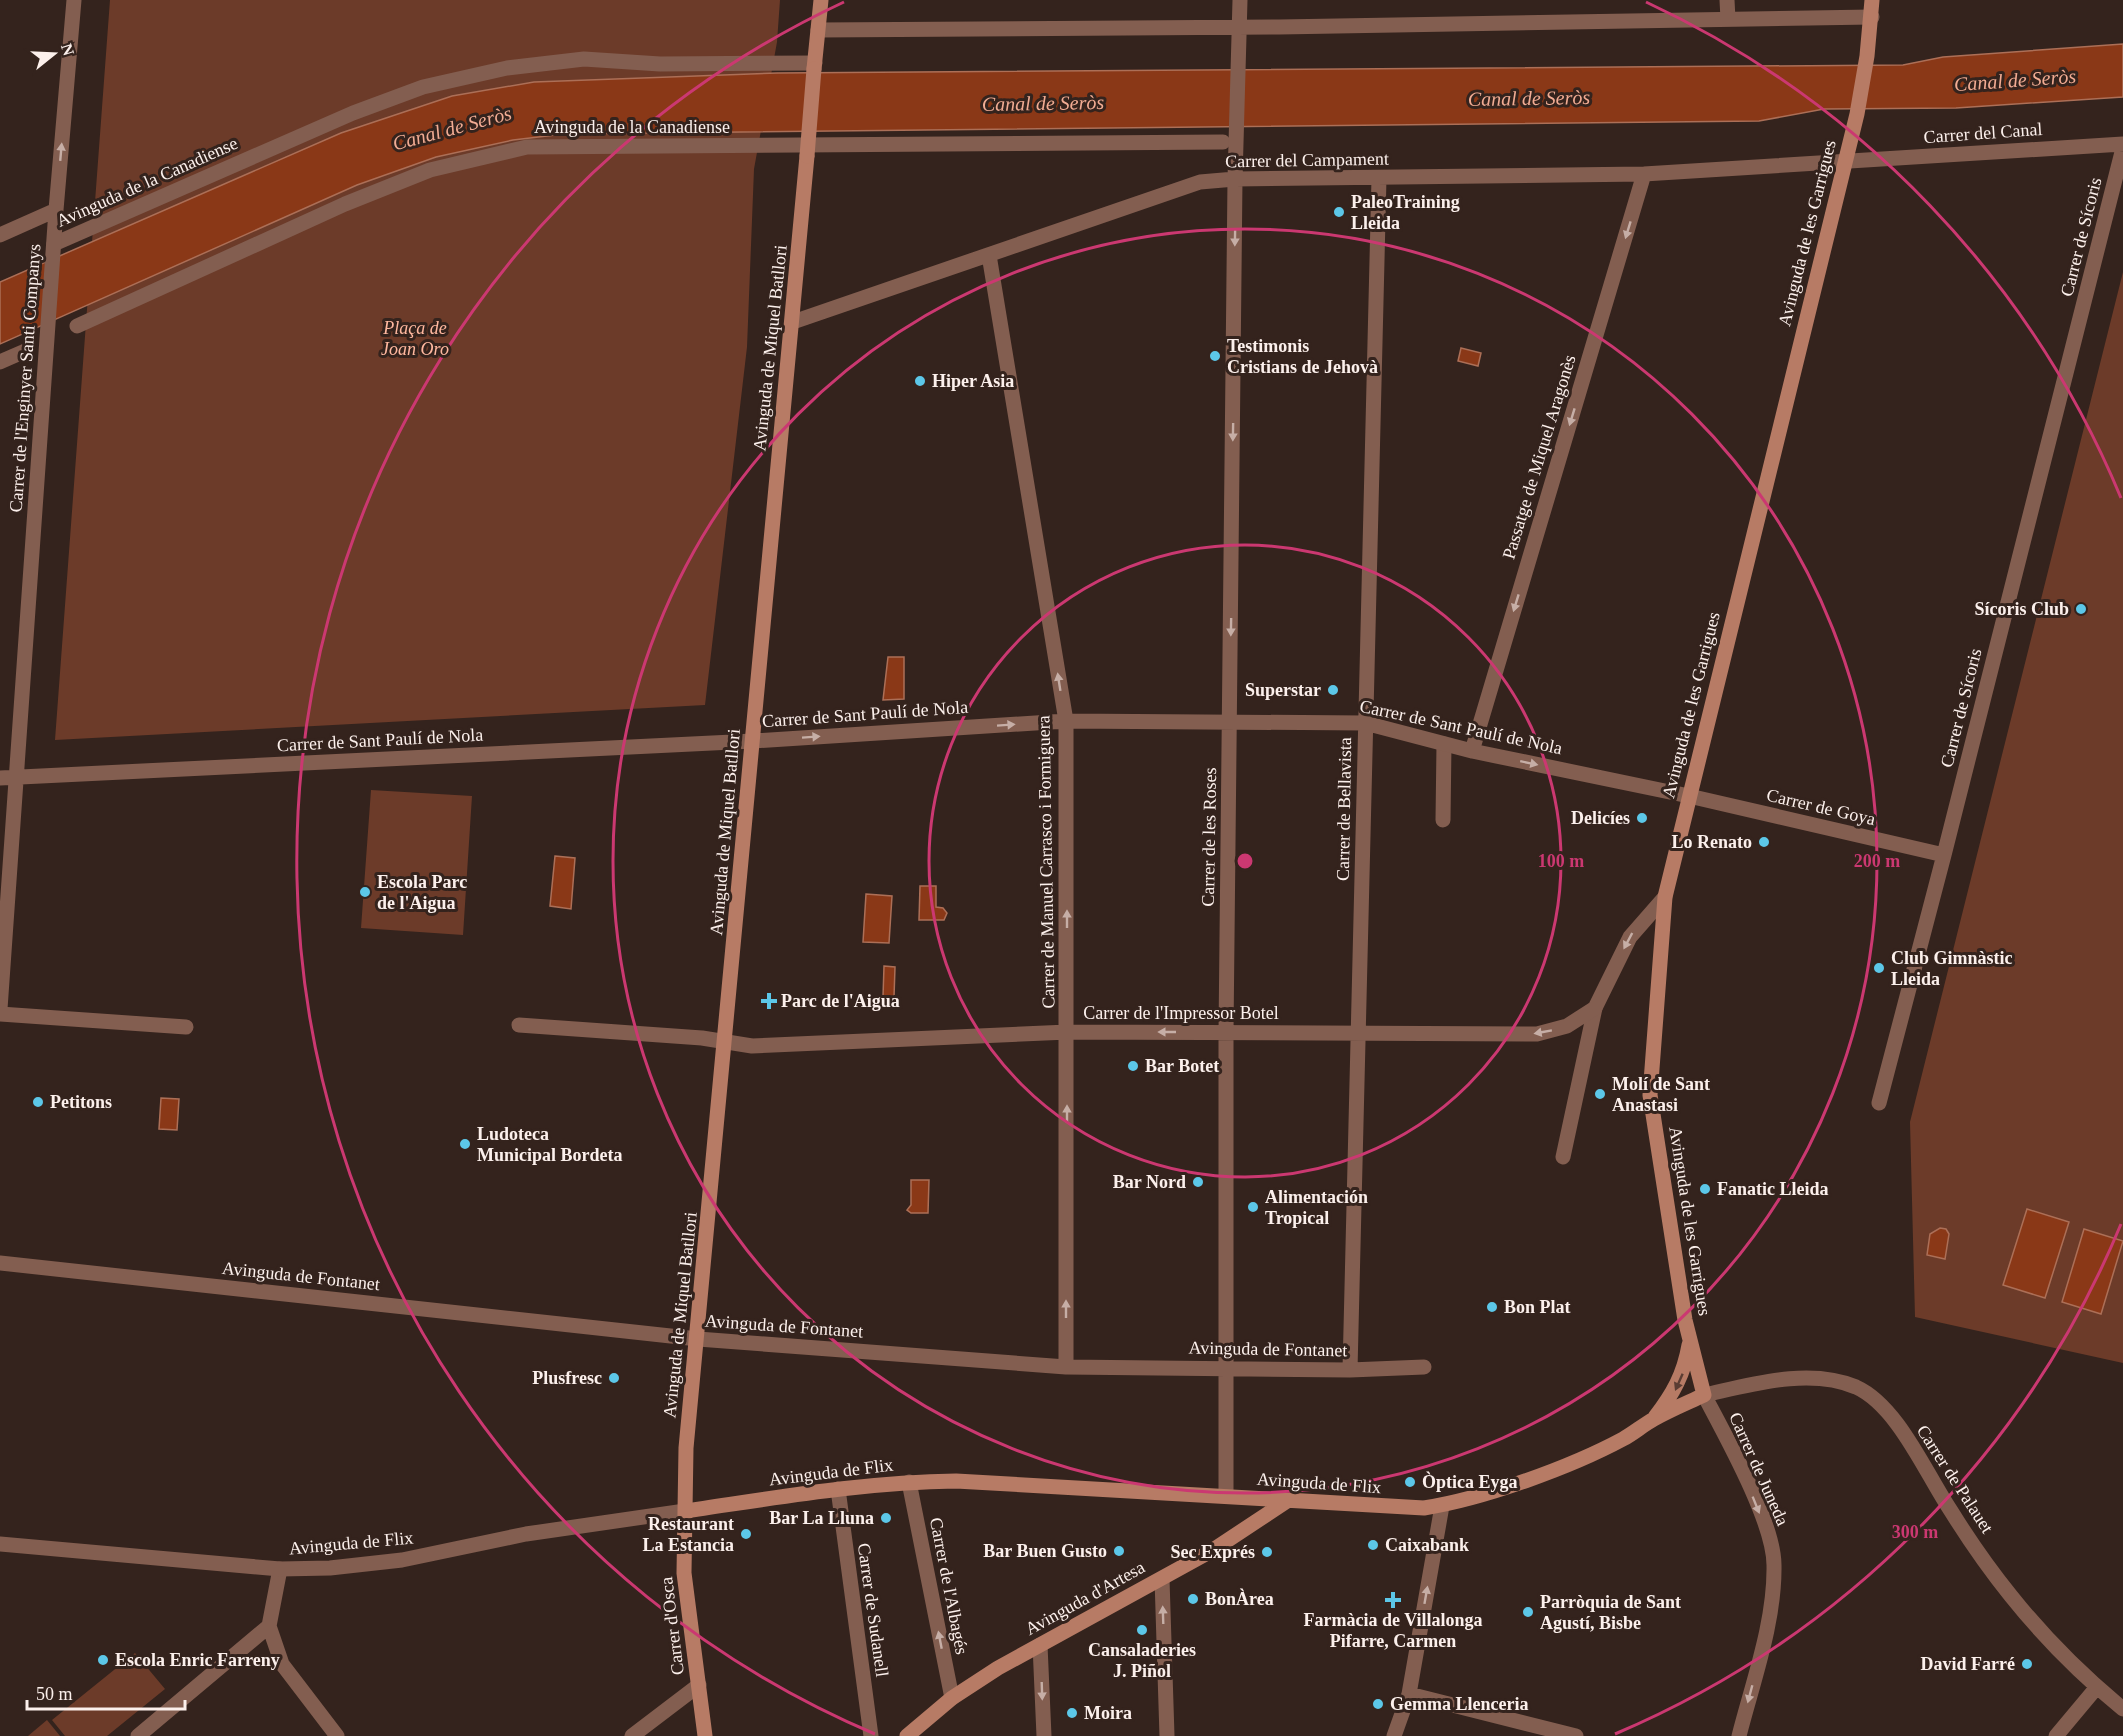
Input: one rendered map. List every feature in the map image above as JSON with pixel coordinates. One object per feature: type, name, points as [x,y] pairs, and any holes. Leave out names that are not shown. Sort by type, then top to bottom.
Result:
[{"type":"main road","points":[[814,66],[821,0]]},
{"type":"main road","name":"Avinguda de les Garrigues","points":[[1653,1419],[1674,1393],[1686,1366],[1690,1338],[1650,1095],[1665,897],[1857,114],[1868,56],[1872,0]]},
{"type":"main road","name":"Avinguda de Miquel Batllori","points":[[685,1511],[686,1448],[793,322],[814,66]]},
{"type":"main road","points":[[1653,1419],[1704,1395],[1690,1338]]},
{"type":"main road","name":"Avinguda de Flix","points":[[685,1511],[909,1482],[956,1481],[1408,1509],[1442,1506],[1526,1480],[1594,1454],[1625,1438],[1653,1419]]},
{"type":"main road","name":"Avinguda d'Artesa","points":[[907,1736],[952,1698],[1040,1646],[1162,1579],[1235,1536],[1287,1501]]},
{"type":"main road","name":"Carrer d'Osca","points":[[685,1511],[684,1573],[705,1736]]},
{"type":"street","name":"Carrer de l'Enginyer Santi Companys","points":[[0,1009],[56,210],[74,0]]},
{"type":"street","name":"Carrer de les Roses","points":[[1226,1496],[1226,1033],[1235,178],[1240,0]]},
{"type":"street","points":[[1727,0],[1728,19]]},
{"type":"street","points":[[818,30],[1240,28],[1872,17]]},
{"type":"street","name":"Avinguda de la Canadiense","points":[[54,244],[353,113],[423,87],[507,68],[584,59],[660,64],[814,66]]},
{"type":"street","name":"Avinguda de la Canadiense","points":[[77,326],[345,204],[430,170],[526,147],[1223,142]]},
{"type":"street","name":"Carrer del Canal","points":[[1845,161],[2123,146]]},
{"type":"street","name":"Carrer de Sícoris","points":[[1879,1102],[1944,855],[2123,146]]},
{"type":"street","name":"Carrer del Campament","points":[[793,322],[1200,182],[1235,178],[1644,174],[1845,161]]},
{"type":"street","name":"Passatge de Miquel Aragonès","points":[[1472,751],[1644,174]]},
{"type":"street","name":"Carrer de Bellavista","points":[[1350,1370],[1379,178]]},
{"type":"street","name":"Avinguda de la Canadiense","points":[[0,235],[56,210]]},
{"type":"street","name":"Carrer de Manuel Carrasco i Formiguera","points":[[989,255],[1066,721],[1068,1032],[1066,1367]]},
{"type":"street","points":[[0,362],[25,351]]},
{"type":"street","name":"Carrer de Sant Paulí de Nola","points":[[0,778],[753,741],[1066,721],[1365,723],[1472,751],[1689,796]]},
{"type":"street","points":[[1443,820],[1444,744]]},
{"type":"street","name":"Carrer de Goya","points":[[1689,796],[1944,855]]},
{"type":"street","points":[[1563,1157],[1595,1008],[1630,937],[1665,897]]},
{"type":"street","name":"Carrer de l'Impressor Botel","points":[[519,1025],[702,1038],[752,1046],[1068,1032],[1538,1034],[1567,1026],[1595,1008]]},
{"type":"street","points":[[0,1014],[186,1027]]},
{"type":"street","name":"Avinguda de Fontanet","points":[[0,1263],[698,1339],[1066,1367],[1350,1370],[1424,1368]]},
{"type":"street","name":"Carrer de Palauet","points":[[1704,1395],[1775,1382],[1813,1379],[1833,1381],[1870,1394],[1887,1411],[1951,1512],[2012,1597],[2097,1687],[2123,1709]]},
{"type":"street","name":"Carrer de Juneda","points":[[1704,1395],[1734,1453],[1769,1536],[1774,1563],[1767,1627],[1738,1736]]},
{"type":"street","name":"Carrer de l'Albagés","points":[[909,1482],[952,1698]]},
{"type":"street","name":"Carrer de Sudanell","points":[[838,1490],[871,1736]]},
{"type":"street","points":[[1394,1736],[1409,1694],[1442,1506]]},
{"type":"street","name":"Avinguda de Flix","points":[[0,1544],[280,1569],[341,1567],[402,1560],[526,1534],[685,1511]]},
{"type":"street","points":[[280,1569],[269,1626],[282,1664],[336,1736]]},
{"type":"street","points":[[1162,1579],[1167,1736]]},
{"type":"street","points":[[138,1736],[269,1626]]},
{"type":"street","points":[[1040,1646],[1044,1736]]},
{"type":"street","points":[[632,1736],[699,1685]]},
{"type":"street","points":[[2056,1736],[2097,1687]]},
{"type":"street","points":[[1409,1694],[1576,1736]]},
{"type":"green space","name":"Plaça de Joan Oro","points":[[110,0],[780,0],[777,42],[754,169],[747,347],[705,705],[55,740]]},
{"type":"green space","name":"Sícoris Club","points":[[2123,272],[2123,1363],[1915,1317],[1910,1122]]},
{"type":"green space","points":[[371,790],[472,796],[463,935],[361,928]]},
{"type":"green space","points":[[135,1653],[165,1689],[107,1736],[65,1736],[52,1720]]},
{"type":"green space","points":[[47,1720],[60,1736],[28,1736]]},
{"type":"water","name":"Canal de Seròs","points":[[2123,44],[2123,97],[1956,108],[1824,109],[1759,121],[564,134],[513,140],[436,157],[357,185],[0,344],[0,282],[341,133],[452,96],[534,82],[777,73],[1903,65],[1943,57]]},
{"type":"water","points":[[1461,348],[1481,353],[1478,366],[1458,361]]},
{"type":"water","points":[[888,657],[904,657],[904,699],[883,700]]},
{"type":"water","points":[[555,856],[575,858],[571,909],[550,906]]},
{"type":"water","points":[[920,886],[936,886],[936,907],[943,908],[947,913],[944,920],[919,920]]},
{"type":"water","points":[[866,894],[892,896],[889,943],[863,942]]},
{"type":"water","points":[[884,966],[895,967],[894,997],[883,997]]},
{"type":"water","points":[[161,1098],[179,1099],[177,1130],[159,1129]]},
{"type":"water","points":[[911,1180],[929,1180],[928,1213],[911,1213],[907,1210],[911,1205]]},
{"type":"water","points":[[2027,1209],[2069,1222],[2045,1298],[2003,1285]]},
{"type":"water","points":[[1940,1228],[1946,1229],[1949,1234],[1945,1259],[1927,1255],[1930,1234]]},
{"type":"water","points":[[2084,1229],[2123,1241],[2101,1314],[2062,1302]]},
{"type":"place","name":"PaleoTraining Lleida","points":[[1339,212]]},
{"type":"place","name":"Testimonis Cristians de Jehovà","points":[[1215,356]]},
{"type":"place","name":"Hiper Asia","points":[[920,381]]},
{"type":"place","name":"Sícoris Club","points":[[2081,609]]},
{"type":"place","name":"Superstar","points":[[1333,690]]},
{"type":"place","name":"Delicíes","points":[[1642,818]]},
{"type":"place","name":"Lo Renato","points":[[1764,842]]},
{"type":"place","name":"Escola Parc de l'Aigua","points":[[365,892]]},
{"type":"place","name":"Club Gimnàstic Lleida","points":[[1879,968]]},
{"type":"place","name":"Parc de l'Aigua","points":[[769,1001]]},
{"type":"place","name":"Bar Botet","points":[[1133,1066]]},
{"type":"place","name":"Molí de Sant Anastasi","points":[[1600,1094]]},
{"type":"place","name":"Petitons","points":[[38,1102]]},
{"type":"place","name":"Ludoteca Municipal Bordeta","points":[[465,1144]]},
{"type":"place","name":"Bar Nord","points":[[1198,1182]]},
{"type":"place","name":"Fanatic Lleida","points":[[1705,1189]]},
{"type":"place","name":"Alimentación Tropical","points":[[1253,1207]]},
{"type":"place","name":"Bon Plat","points":[[1492,1307]]},
{"type":"place","name":"Plusfresc","points":[[614,1378]]},
{"type":"place","name":"Òptica Eyga","points":[[1410,1482]]},
{"type":"place","name":"Bar La Lluna","points":[[886,1518]]},
{"type":"place","name":"Restaurant La Estancia","points":[[746,1534]]},
{"type":"place","name":"Caixabank","points":[[1373,1545]]},
{"type":"place","name":"Bar Buen Gusto","points":[[1119,1551]]},
{"type":"place","name":"Sec Exprés","points":[[1267,1552]]},
{"type":"place","name":"BonÀrea","points":[[1193,1599]]},
{"type":"place","name":"Farmàcia de Villalonga Pifarre, Carmen","points":[[1393,1600]]},
{"type":"place","name":"Parròquia de Sant Agustí, Bisbe","points":[[1528,1612]]},
{"type":"place","name":"Cansaladeries J. Piñol","points":[[1142,1630]]},
{"type":"place","name":"Escola Enric Farreny","points":[[103,1660]]},
{"type":"place","name":"David Farré","points":[[2027,1664]]},
{"type":"place","name":"Gemma Llenceria","points":[[1378,1704]]},
{"type":"place","name":"Moira","points":[[1072,1713]]}]
